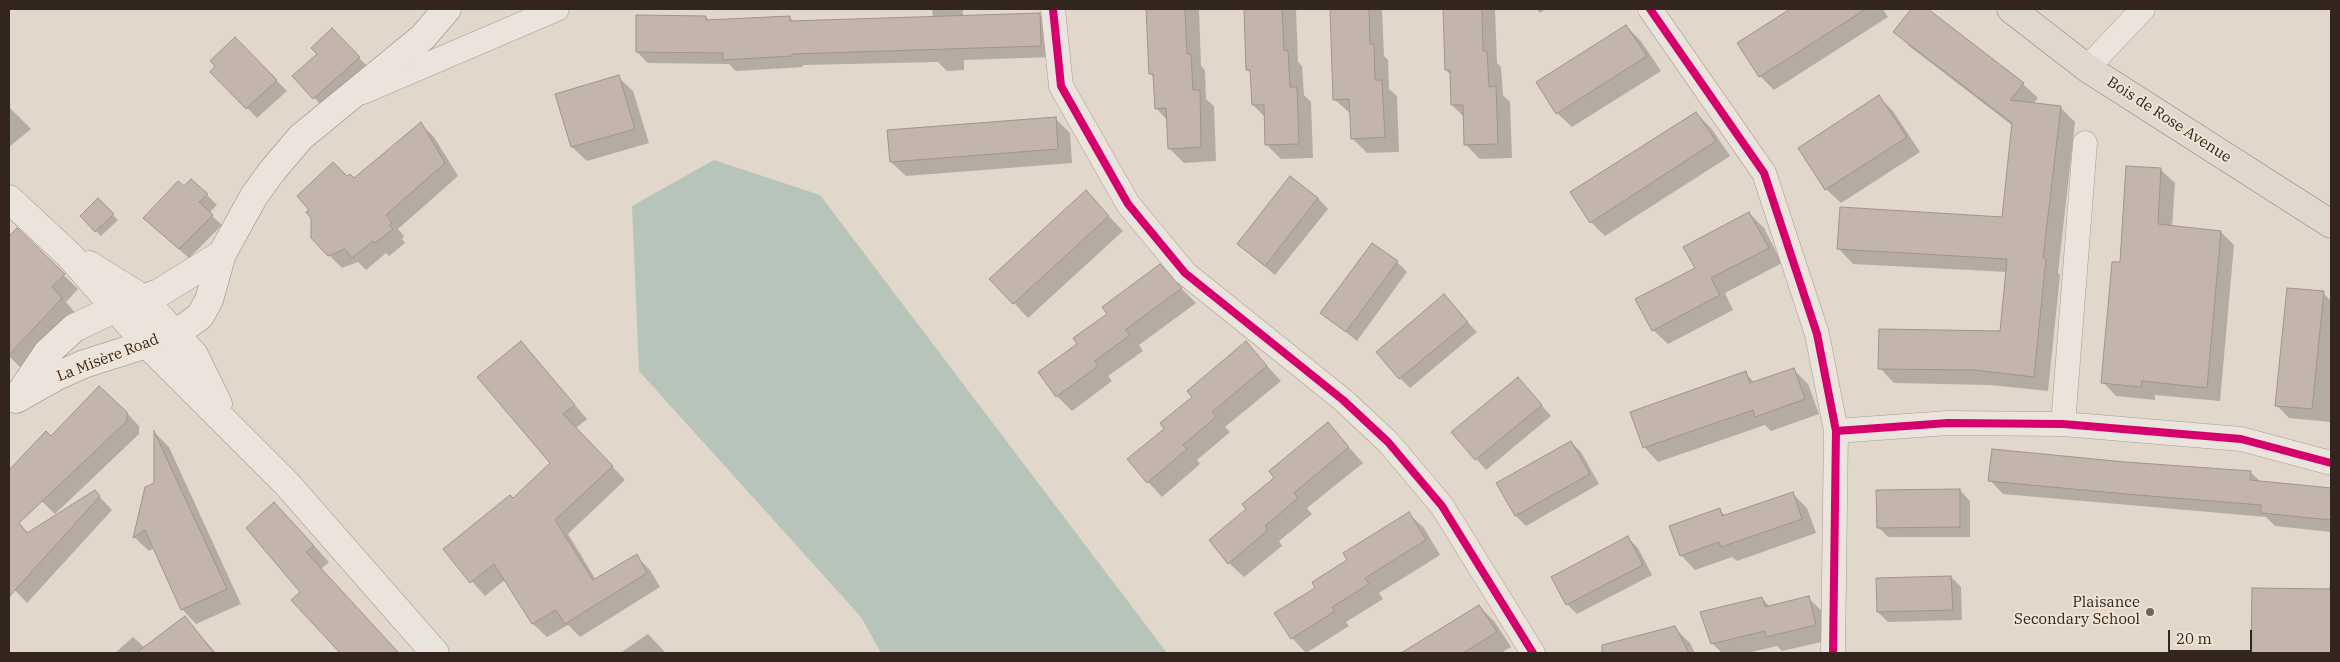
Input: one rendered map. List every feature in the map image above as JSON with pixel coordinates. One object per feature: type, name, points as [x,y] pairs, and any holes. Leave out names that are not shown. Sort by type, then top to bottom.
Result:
[{"type":"main road","name":"La Misère Road","points":[[12,404],[57,376],[84,364],[148,344],[185,327],[200,316],[209,300],[222,254],[254,196],[272,171],[301,137],[424,37],[447,9]]},
{"type":"main road","name":"Bois de Rose Avenue","points":[[2011,9],[2087,68],[2331,224]]},
{"type":"main road","points":[[9,199],[70,256],[148,344],[287,484],[435,653]]},
{"type":"main road","name":"La Misère Road","points":[[12,404],[46,353],[74,328],[116,308],[166,289],[222,254]]},
{"type":"main road","points":[[70,256],[100,270],[142,298],[174,332],[194,355],[230,427]]},
{"type":"street","points":[[352,97],[557,9]]},
{"type":"street","points":[[1053,9],[1061,86],[1128,204],[1185,273],[1343,400],[1388,442],[1442,506],[1532,653]]},
{"type":"street","points":[[1650,9],[1764,173],[1817,334],[1836,431],[1833,653]]},
{"type":"street","points":[[2087,68],[2143,9]]},
{"type":"street","points":[[2063,424],[2085,143]]},
{"type":"street","points":[[1836,431],[1948,423],[2063,424],[2241,439],[2331,463]]},
{"type":"shaded area","points":[[714,160],[820,195],[1167,653],[881,653],[861,617],[639,371],[632,206]]},
{"type":"building","points":[[1146,9],[1185,9],[1187,54],[1191,54],[1193,90],[1200,90],[1201,147],[1168,149],[1166,108],[1155,109],[1153,74],[1149,74]]},
{"type":"building","points":[[1244,9],[1282,9],[1284,51],[1288,50],[1290,87],[1297,87],[1299,144],[1265,145],[1264,105],[1252,105],[1250,70],[1246,70]]},
{"type":"building","points":[[1330,9],[1369,9],[1370,44],[1374,44],[1375,80],[1382,80],[1385,137],[1351,139],[1349,99],[1333,100]]},
{"type":"building","points":[[1443,9],[1482,9],[1483,51],[1487,51],[1489,87],[1496,86],[1498,144],[1464,145],[1463,105],[1451,105],[1450,70],[1445,70]]},
{"type":"building","points":[[1790,9],[1866,9],[1759,77],[1737,43]]},
{"type":"building","points":[[1911,9],[1928,9],[2024,83],[2010,100],[2061,106],[2043,258],[2046,259],[2034,377],[1974,370],[1878,369],[1879,329],[2000,331],[2007,259],[1837,249],[1840,207],[2002,217],[2012,123],[1893,32]]},
{"type":"building","points":[[1040,13],[1041,46],[792,54],[792,56],[723,60],[723,53],[636,52],[636,15],[706,16],[706,20],[790,16],[790,21]]},
{"type":"building","points":[[1626,25],[1647,56],[1556,114],[1536,82]]},
{"type":"building","points":[[332,28],[360,57],[313,99],[292,76],[317,54],[311,48]]},
{"type":"building","points":[[235,37],[277,80],[246,109],[210,72],[215,66],[210,61]]},
{"type":"building","points":[[619,75],[635,129],[571,147],[555,94]]},
{"type":"building","points":[[1879,95],[1907,137],[1825,190],[1798,148]]},
{"type":"building","points":[[1696,112],[1716,141],[1590,223],[1570,192]]},
{"type":"building","points":[[1056,117],[1058,149],[890,162],[887,130]]},
{"type":"building","points":[[421,122],[445,163],[386,215],[392,223],[389,225],[393,229],[375,243],[373,241],[352,258],[345,249],[328,256],[311,238],[311,218],[306,212],[309,210],[297,196],[333,162],[347,176],[350,174],[354,178]]},
{"type":"building","points":[[2126,166],[2161,168],[2158,224],[2221,231],[2207,388],[2142,381],[2141,387],[2101,383],[2112,262],[2120,262]]},
{"type":"building","points":[[1290,176],[1318,198],[1265,266],[1237,244]]},
{"type":"building","points":[[191,179],[208,194],[199,202],[213,215],[179,249],[143,218],[178,181],[184,186]]},
{"type":"building","points":[[1086,190],[1109,216],[1013,304],[989,279]]},
{"type":"building","points":[[98,198],[114,214],[95,232],[80,216]]},
{"type":"building","points":[[1749,212],[1769,248],[1711,278],[1720,295],[1652,331],[1635,299],[1695,268],[1683,247]]},
{"type":"building","points":[[17,228],[65,274],[52,287],[62,298],[9,355],[9,236]]},
{"type":"building","points":[[1372,243],[1398,261],[1346,332],[1320,313]]},
{"type":"building","points":[[1160,264],[1182,288],[1125,330],[1130,335],[1095,361],[1098,366],[1056,397],[1038,372],[1077,344],[1073,338],[1107,314],[1102,307]]},
{"type":"building","points":[[2287,288],[2324,291],[2312,409],[2275,406]]},
{"type":"building","points":[[1444,294],[1468,322],[1399,379],[1376,352]]},
{"type":"building","points":[[521,341],[575,405],[563,414],[613,466],[555,520],[593,580],[637,554],[647,573],[565,624],[556,610],[532,624],[494,564],[470,583],[443,549],[510,495],[513,498],[550,463],[477,377]]},
{"type":"building","points":[[1246,341],[1267,366],[1212,412],[1216,417],[1183,445],[1187,449],[1147,483],[1127,459],[1164,429],[1160,423],[1192,397],[1187,391]]},
{"type":"building","points":[[1794,368],[1805,399],[1755,417],[1753,410],[1643,448],[1630,412],[1746,371],[1750,383]]},
{"type":"building","points":[[1518,377],[1542,405],[1475,460],[1451,432]]},
{"type":"building","points":[[99,386],[127,412],[127,421],[19,523],[27,533],[95,490],[100,496],[9,597],[9,470],[46,431],[51,436]]},
{"type":"building","points":[[1328,422],[1349,447],[1294,493],[1298,498],[1265,526],[1268,530],[1228,564],[1209,540],[1246,509],[1242,504],[1274,478],[1269,471]]},
{"type":"building","points":[[154,431],[227,589],[181,610],[145,530],[133,538],[145,487],[154,483]]},
{"type":"building","points":[[1571,441],[1590,474],[1515,516],[1496,483]]},
{"type":"building","points":[[1992,449],[2125,462],[2251,471],[2250,480],[2331,488],[2331,520],[2261,513],[2261,505],[1988,481]]},
{"type":"building","points":[[1960,489],[1960,527],[1877,528],[1876,490]]},
{"type":"building","points":[[1793,492],[1802,519],[1721,547],[1719,542],[1680,556],[1669,526],[1720,508],[1722,516]]},
{"type":"building","points":[[274,502],[314,546],[306,552],[399,653],[340,653],[291,600],[300,592],[246,528]]},
{"type":"building","points":[[1409,512],[1426,540],[1365,578],[1369,584],[1332,607],[1335,611],[1291,639],[1274,613],[1315,588],[1312,582],[1347,560],[1343,553]]},
{"type":"building","points":[[1628,536],[1643,565],[1566,605],[1551,577]]},
{"type":"building","points":[[1951,576],[1953,610],[1877,612],[1876,578]]},
{"type":"building","points":[[2252,588],[2331,589],[2331,653],[2251,653]]},
{"type":"building","points":[[1809,596],[1816,625],[1766,637],[1765,631],[1711,644],[1700,612],[1762,597],[1765,607]]},
{"type":"building","points":[[1479,605],[1497,632],[1463,653],[1401,653]]},
{"type":"building","points":[[185,616],[214,653],[136,653]]},
{"type":"building","points":[[1675,626],[1689,653],[1602,653],[1602,645]]},
{"type":"cycle path","points":[[1053,9],[1061,86],[1128,204],[1185,273],[1343,400],[1388,442],[1442,506],[1533,653]]},
{"type":"cycle path","points":[[1650,9],[1764,173],[1817,334],[1836,431],[1833,653]]},
{"type":"cycle path","points":[[1836,431],[1948,423],[2063,424],[2241,439],[2331,463]]},
{"type":"place","name":"Plaisance Secondary School","points":[[2150,612]]}]
